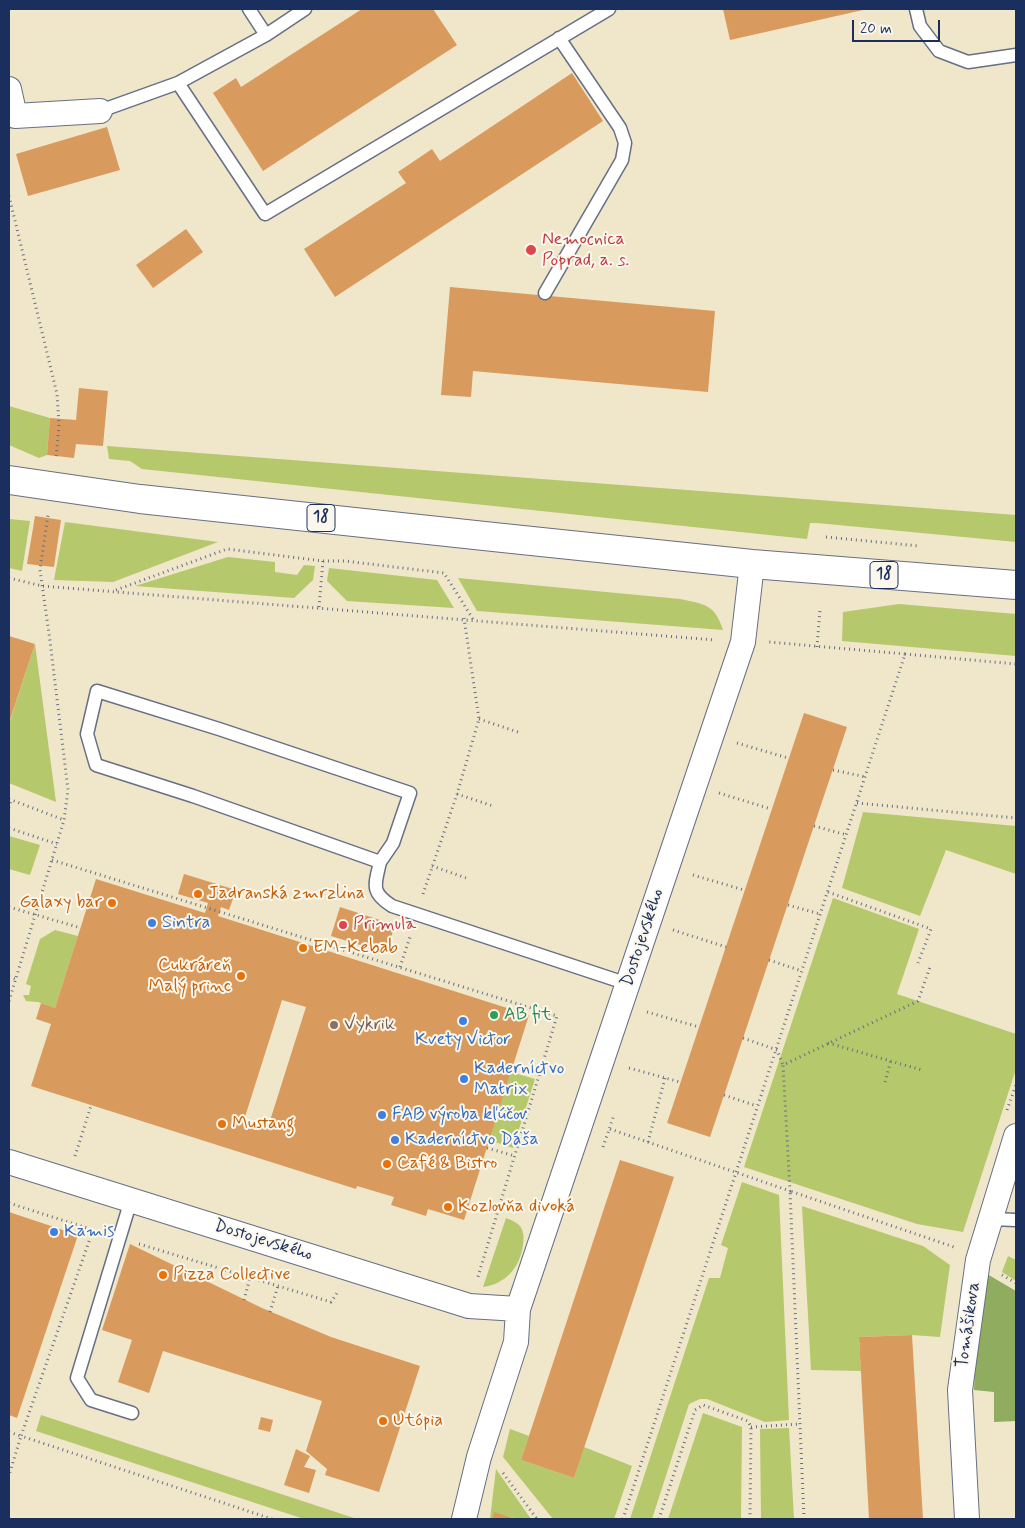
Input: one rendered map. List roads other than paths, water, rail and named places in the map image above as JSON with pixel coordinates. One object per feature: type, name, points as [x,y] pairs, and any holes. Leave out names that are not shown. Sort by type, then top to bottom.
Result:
[{"type":"main road","name":"18","points":[[9,480],[140,499],[752,564],[1016,585]]},
{"type":"street","points":[[9,89],[15,116],[100,111]]},
{"type":"street","name":"Dostojevského","points":[[464,1519],[479,1457],[516,1342],[518,1309],[583,1122],[672,849],[743,642],[752,564]]},
{"type":"street","name":"Tomášikova","points":[[967,1519],[960,1390],[978,1260],[1016,1136]]},
{"type":"street","name":"Dostojevského","points":[[9,1162],[469,1306],[518,1309]]},
{"type":"lane","points":[[250,9],[266,35]]},
{"type":"lane","points":[[100,111],[178,83],[266,35],[305,9]]},
{"type":"lane","points":[[178,83],[265,214],[609,9]]},
{"type":"lane","points":[[916,9],[920,26],[939,51],[968,62],[1016,55]]},
{"type":"lane","points":[[545,293],[622,160],[625,143],[620,128],[559,38]]},
{"type":"lane","points":[[380,862],[193,796],[96,765],[87,734],[97,691],[219,729],[410,793],[393,843],[380,862],[375,885],[380,898],[392,906],[628,984]]},
{"type":"lane","points":[[131,1200],[77,1378],[91,1400],[132,1413]]},
{"type":"lane","points":[[991,1219],[1016,1220]]},
{"type":"place","name":"Nemocnica Poprad, a. s.","points":[[531,250]]},
{"type":"place","name":"Jadranská zmrzlina","points":[[198,894]]},
{"type":"place","name":"Galaxy bar","points":[[112,903]]},
{"type":"place","name":"Sintra","points":[[152,923]]},
{"type":"place","name":"Primula","points":[[343,925]]},
{"type":"place","name":"EM-Kebab","points":[[303,948]]},
{"type":"place","name":"Cukráreň Malý princ","points":[[241,976]]},
{"type":"place","name":"AB fit","points":[[494,1015]]},
{"type":"place","name":"Kvety Victor","points":[[463,1021]]},
{"type":"place","name":"Vykrik","points":[[334,1025]]},
{"type":"place","name":"Kaderníctvo Matrix","points":[[464,1079]]},
{"type":"place","name":"FAB výroba kľúčov","points":[[382,1115]]},
{"type":"place","name":"Mustang","points":[[222,1124]]},
{"type":"place","name":"Kaderníctvo Dáša","points":[[395,1140]]},
{"type":"place","name":"Café & Bistro","points":[[387,1164]]},
{"type":"place","name":"Kozlovňa divoká","points":[[448,1207]]},
{"type":"place","name":"Kamis","points":[[54,1232]]},
{"type":"place","name":"Pizza Collective","points":[[163,1275]]},
{"type":"place","name":"Utópia","points":[[383,1421]]}]
